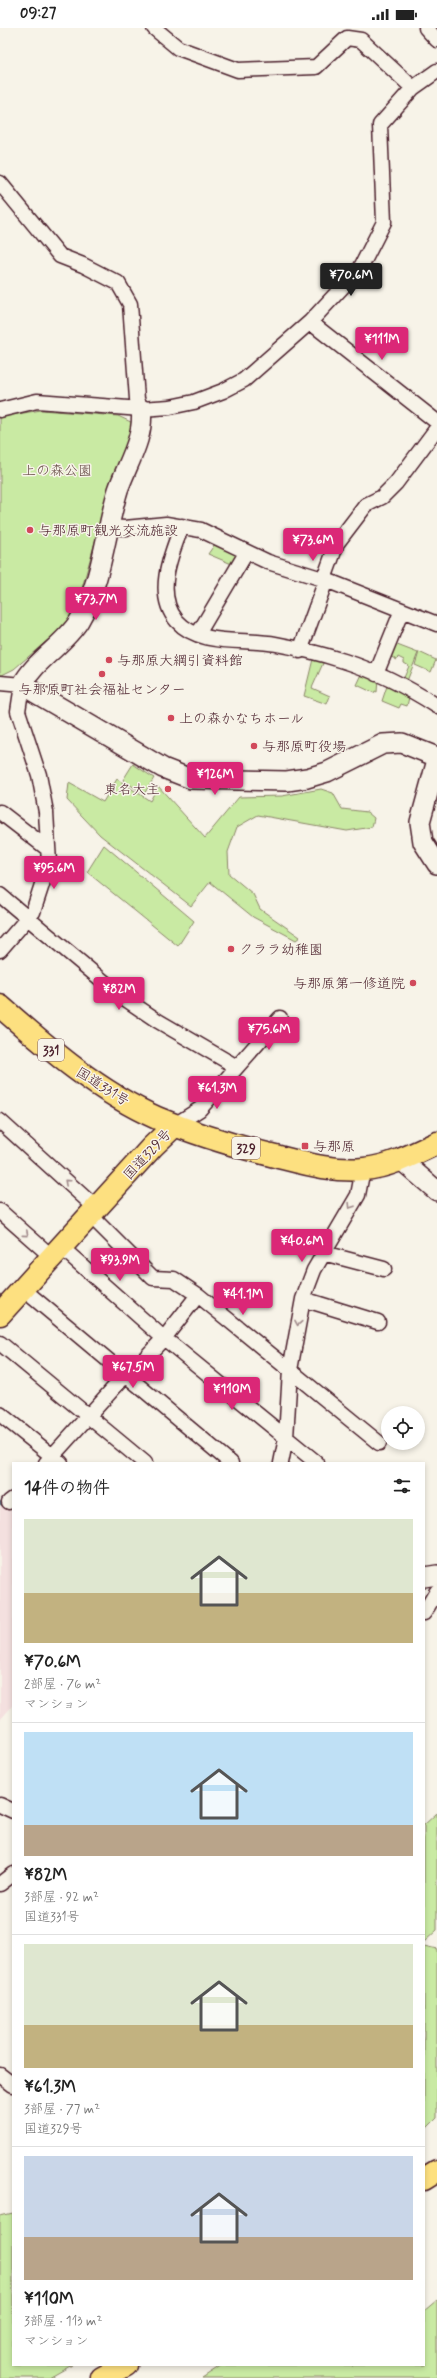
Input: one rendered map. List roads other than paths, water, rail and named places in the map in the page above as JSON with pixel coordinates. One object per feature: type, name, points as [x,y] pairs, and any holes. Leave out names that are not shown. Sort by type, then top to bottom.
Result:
[{"type":"highway","name":"国道331号","points":[[0,1006],[88,1078],[140,1109],[175,1125]]},
{"type":"highway","name":"国道329号","points":[[1,1312],[175,1125],[217,1139],[312,1165],[363,1169],[379,1167],[400,1160],[437,1143]]},
{"type":"highway","points":[[425,2178],[437,2171]]},
{"type":"highway","points":[[102,2378],[124,2366]]},
{"type":"street","points":[[154,28],[178,48],[238,70],[316,67],[348,38],[361,40],[413,88]]},
{"type":"street","points":[[426,28],[437,40]]},
{"type":"street","points":[[0,410],[37,401],[141,409],[182,404],[223,391],[250,376],[310,322],[361,267],[384,222],[380,125],[413,88],[437,71]]},
{"type":"street","points":[[0,183],[60,256],[83,265],[118,283],[130,304],[137,399],[141,409],[142,419],[140,432],[118,490],[90,597],[80,618],[68,634],[34,668],[22,685],[18,711],[39,774],[46,812],[49,863],[33,912],[0,950]]},
{"type":"street","points":[[310,322],[437,422]]},
{"type":"street","points":[[300,650],[337,543],[366,505],[382,497],[396,483],[437,428]]},
{"type":"street","points":[[109,527],[182,526],[212,535],[246,553],[325,580],[437,624]]},
{"type":"street","points":[[182,526],[170,564],[166,597],[177,620],[187,629],[209,637],[275,643],[346,661],[436,702]]},
{"type":"street","points":[[198,634],[246,553]]},
{"type":"street","points":[[376,674],[402,610]]},
{"type":"street","points":[[0,683],[22,685],[163,768],[190,779],[287,781],[307,778],[328,772],[383,744],[402,743],[437,757]]},
{"type":"street","points":[[437,760],[420,822],[423,842],[437,864]]},
{"type":"street","points":[[0,812],[48,849]]},
{"type":"street","points":[[0,895],[120,996],[158,1021],[237,1066]]},
{"type":"street","points":[[175,1125],[200,1110],[280,1018]]},
{"type":"street","points":[[0,1121],[93,1212],[153,1278],[174,1279],[198,1295],[379,1443]]},
{"type":"street","points":[[400,1160],[437,1191]]},
{"type":"street","points":[[281,1462],[286,1438],[290,1370],[303,1299],[323,1253],[358,1195],[363,1169]]},
{"type":"street","points":[[0,1211],[57,1252],[165,1337],[316,1462]]},
{"type":"street","points":[[323,1253],[384,1268]]},
{"type":"street","points":[[23,1288],[230,1462]]},
{"type":"street","points":[[0,1414],[53,1461],[121,1380],[127,1377],[165,1337],[198,1295]]},
{"type":"street","points":[[303,1299],[378,1322]]},
{"type":"street","points":[[0,1344],[144,1462]]},
{"type":"street","points":[[425,1577],[437,1575]]},
{"type":"street","points":[[425,1612],[436,1595]]},
{"type":"street","points":[[0,1805],[12,1811]]},
{"type":"street","points":[[0,1884],[12,1875]]},
{"type":"street","points":[[0,2075],[12,2084]]},
{"type":"waterway","points":[[0,1503],[12,1508]]},
{"type":"place","name":"与那原町観光交流施設","points":[[30,530]]},
{"type":"place","name":"与那原大綱引資料館","points":[[109,660]]},
{"type":"place","name":"与那原町社会福祉センター","points":[[102,674]]},
{"type":"place","name":"上の森かなちホール","points":[[171,718]]},
{"type":"place","name":"与那原町役場","points":[[254,746]]},
{"type":"place","name":"東名大主","points":[[168,789]]},
{"type":"place","name":"クララ幼稚園","points":[[231,949]]},
{"type":"place","name":"与那原第一修道院","points":[[413,983]]},
{"type":"place","name":"与那原","points":[[305,1146]]},
{"type":"park label","name":"上の森公園","points":[[57,470]]}]
